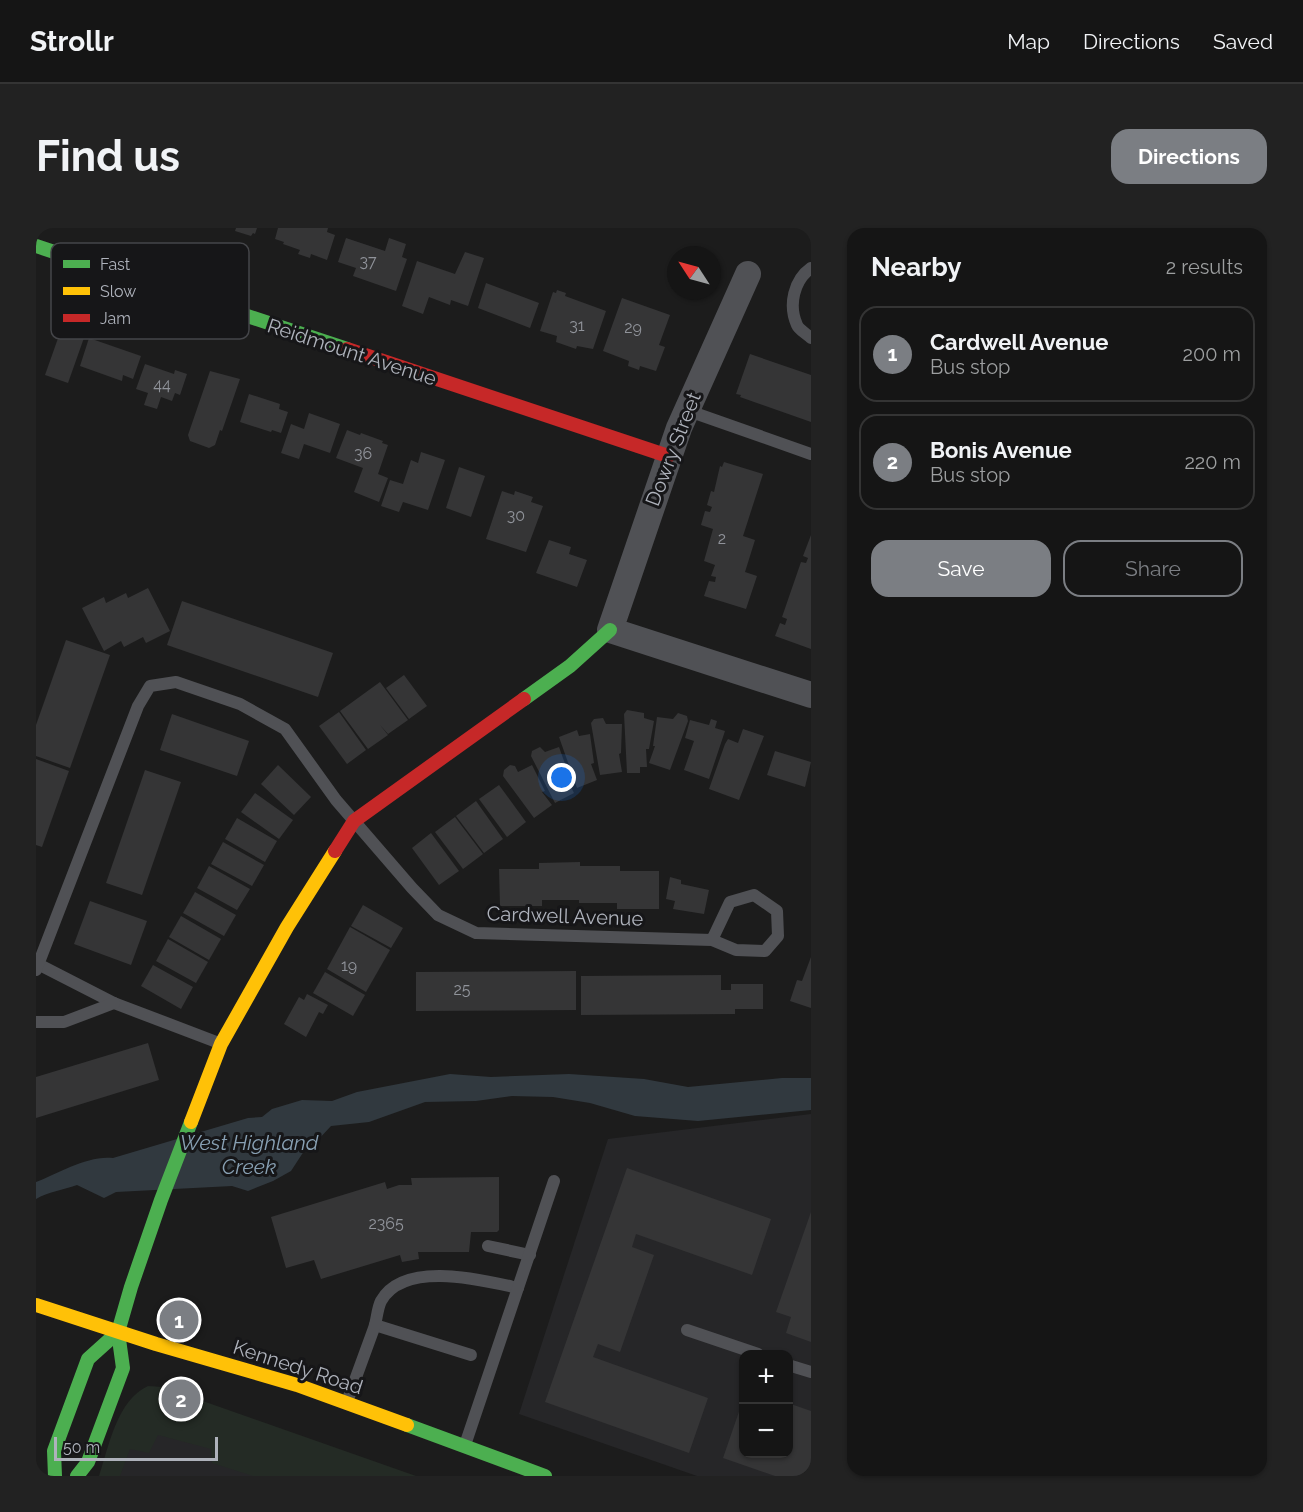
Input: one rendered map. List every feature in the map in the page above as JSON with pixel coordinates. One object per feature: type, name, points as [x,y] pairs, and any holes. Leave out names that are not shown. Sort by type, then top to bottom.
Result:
[{"type":"street","name":"Reidmount Avenue","points":[[36,246],[51,251]]},
{"type":"street","name":"Dowry Street","points":[[610,630],[668,456],[748,274]]},
{"type":"street","name":"Reidmount Avenue","points":[[249,317],[668,456]]},
{"type":"street","points":[[76,1476],[88,1462],[123,1368],[118,1332],[161,1200],[220,1044],[287,927],[354,821],[570,666],[610,630],[811,695]]},
{"type":"street","name":"Kennedy Road","points":[[36,1305],[156,1344],[297,1385],[542,1475]]},
{"type":"street","points":[[55,1476],[54,1451],[88,1359],[118,1332]]},
{"type":"lane","points":[[811,268],[793,290],[797,326],[811,338]]},
{"type":"lane","points":[[686,411],[811,454]]},
{"type":"lane","name":"Cardwell Avenue","points":[[37,967],[138,706],[150,686],[176,682],[240,704],[285,729],[354,821],[396,871],[438,915],[476,933],[712,940],[736,950],[765,951],[778,936],[777,911],[754,895],[730,902],[712,940]]},
{"type":"lane","points":[[37,967],[114,1003],[220,1044]]},
{"type":"lane","points":[[36,1022],[64,1022],[114,1003]]},
{"type":"lane","points":[[464,1446],[554,1181]]},
{"type":"lane","points":[[488,1246],[530,1255]]},
{"type":"lane","points":[[346,1402],[375,1325],[380,1303],[390,1289],[423,1276],[473,1278],[518,1288]]},
{"type":"lane","points":[[375,1325],[471,1355]]},
{"type":"lane","points":[[687,1330],[746,1350]]},
{"type":"lane","points":[[793,1366],[811,1372]]},
{"type":"shaded area","points":[[811,1114],[811,1476],[697,1476],[519,1414],[608,1139]]},
{"type":"shaded area","points":[[148,1386],[163,1387],[416,1476],[253,1476],[212,1463],[211,1449],[158,1435],[149,1453],[130,1449],[120,1476],[99,1476],[122,1413],[137,1393]]},
{"type":"shaded area","points":[[142,1402],[372,1476],[118,1476]]},
{"type":"water","name":"West Highland Creek","points":[[450,1074],[491,1077],[569,1074],[644,1079],[688,1087],[782,1078],[811,1078],[811,1110],[698,1121],[635,1116],[590,1103],[553,1097],[512,1096],[476,1101],[425,1102],[369,1122],[331,1126],[317,1141],[306,1148],[291,1171],[248,1191],[232,1186],[116,1192],[104,1198],[77,1185],[36,1199],[36,1182],[84,1162],[113,1158],[248,1118],[262,1117],[272,1109],[302,1100],[332,1101],[357,1092]]},
{"type":"building","points":[[236,228],[257,228],[255,234],[251,236],[235,231]]},
{"type":"building","points":[[278,228],[328,228],[327,232],[335,235],[327,260],[311,254],[310,258],[298,254],[300,250],[275,239]]},
{"type":"building","points":[[346,238],[385,251],[389,238],[406,244],[402,257],[407,259],[396,291],[353,276],[356,268],[338,262]]},
{"type":"building","points":[[465,252],[484,258],[468,306],[451,300],[450,305],[429,297],[423,314],[402,306],[417,261],[455,274]]},
{"type":"building","points":[[486,283],[539,303],[530,328],[478,308]]},
{"type":"building","points":[[557,290],[566,293],[565,296],[606,311],[593,349],[577,346],[576,349],[556,342],[557,336],[540,331],[553,292],[556,293]]},
{"type":"building","points":[[622,298],[670,315],[659,345],[665,347],[656,371],[640,366],[639,370],[628,366],[629,361],[603,351]]},
{"type":"building","points":[[58,339],[84,339],[68,383],[45,375]]},
{"type":"building","points":[[89,339],[141,356],[133,379],[123,375],[122,381],[80,366]]},
{"type":"building","points":[[750,354],[811,375],[811,422],[736,394]]},
{"type":"building","points":[[145,364],[174,374],[175,370],[187,374],[180,395],[175,393],[172,401],[161,397],[157,409],[144,405],[148,393],[136,389]]},
{"type":"building","points":[[210,371],[240,379],[222,431],[220,430],[215,445],[209,448],[190,441],[188,435]]},
{"type":"building","points":[[249,394],[280,404],[279,409],[288,412],[281,433],[240,422]]},
{"type":"building","points":[[309,413],[340,424],[330,453],[304,444],[299,459],[281,453],[291,424],[304,429]]},
{"type":"building","points":[[347,430],[383,441],[382,443],[388,445],[378,474],[388,478],[379,502],[354,492],[363,468],[336,458]]},
{"type":"building","points":[[421,452],[445,460],[428,510],[403,502],[399,512],[381,506],[390,480],[403,484],[411,460],[418,463]]},
{"type":"building","points":[[724,462],[763,474],[743,536],[755,540],[745,572],[757,576],[746,609],[704,596],[709,581],[715,582],[716,577],[711,576],[715,565],[704,561],[713,529],[701,525],[705,511],[710,512],[712,507],[707,505],[711,491],[714,492],[720,466],[722,467]]},
{"type":"building","points":[[459,467],[485,476],[471,517],[446,508]]},
{"type":"building","points":[[502,491],[514,495],[515,491],[533,497],[531,502],[543,506],[526,552],[486,539]]},
{"type":"building","points":[[811,535],[811,649],[775,636],[780,623],[785,625],[787,619],[782,617],[801,562],[806,563],[808,558],[803,556]]},
{"type":"building","points":[[549,540],[571,547],[569,554],[587,560],[577,587],[536,573]]},
{"type":"building","points":[[148,588],[170,631],[146,643],[143,637],[124,647],[121,641],[104,651],[82,608],[104,597],[106,603],[126,593],[128,598]]},
{"type":"building","points":[[182,601],[333,653],[318,697],[167,645]]},
{"type":"building","points":[[66,640],[110,655],[70,768],[36,756],[36,725]]},
{"type":"building","points":[[404,675],[427,706],[409,719],[386,688]]},
{"type":"building","points":[[380,682],[408,720],[388,734],[380,725],[388,735],[368,749],[340,711]]},
{"type":"building","points":[[627,710],[644,713],[644,718],[654,721],[649,749],[646,749],[647,767],[640,767],[640,773],[627,773],[624,714]]},
{"type":"building","points":[[339,712],[366,750],[347,764],[319,726]]},
{"type":"building","points":[[678,713],[687,716],[688,721],[670,770],[649,763],[655,746],[653,746],[657,717],[673,719]]},
{"type":"building","points":[[172,714],[249,741],[237,776],[160,750]]},
{"type":"building","points":[[603,718],[606,724],[622,724],[621,753],[619,754],[622,772],[600,775],[591,723],[594,719]]},
{"type":"building","points":[[711,719],[717,721],[715,728],[725,731],[709,779],[684,770],[694,741],[685,738],[690,720],[709,725]]},
{"type":"building","points":[[743,729],[764,736],[739,800],[709,789],[725,744],[728,739],[738,743]]},
{"type":"building","points":[[577,730],[579,736],[590,734],[594,763],[591,764],[597,780],[577,788],[559,737]]},
{"type":"building","points":[[540,747],[545,752],[559,747],[569,775],[566,777],[574,793],[555,803],[531,756],[532,751]]},
{"type":"building","points":[[775,751],[811,762],[805,787],[767,775]]},
{"type":"building","points":[[36,759],[69,771],[42,847],[36,845]]},
{"type":"building","points":[[278,765],[311,797],[294,815],[261,784]]},
{"type":"building","points":[[510,765],[515,766],[518,772],[532,765],[545,791],[542,792],[552,805],[534,818],[503,776],[504,770]]},
{"type":"building","points":[[145,770],[181,782],[142,895],[106,883]]},
{"type":"building","points":[[499,785],[526,822],[507,837],[479,799]]},
{"type":"building","points":[[255,793],[293,820],[279,839],[241,812]]},
{"type":"building","points":[[476,801],[503,839],[484,853],[456,816]]},
{"type":"building","points":[[455,817],[483,854],[463,869],[435,832]]},
{"type":"building","points":[[237,818],[277,841],[265,862],[225,839]]},
{"type":"building","points":[[431,833],[459,871],[439,885],[412,848]]},
{"type":"building","points":[[223,842],[264,865],[252,886],[211,864]]},
{"type":"building","points":[[580,862],[580,866],[620,866],[620,871],[659,871],[659,909],[617,909],[617,903],[579,903],[579,900],[542,900],[542,906],[500,906],[499,869],[539,869],[539,863]]},
{"type":"building","points":[[209,866],[250,889],[237,910],[197,888]]},
{"type":"building","points":[[670,877],[681,880],[681,884],[709,890],[704,914],[673,909],[675,901],[666,899]]},
{"type":"building","points":[[195,892],[236,915],[224,936],[183,913]]},
{"type":"building","points":[[90,901],[147,921],[131,965],[74,944]]},
{"type":"building","points":[[363,905],[403,928],[391,948],[351,926]]},
{"type":"building","points":[[181,916],[221,939],[209,960],[169,937]]},
{"type":"building","points":[[350,927],[390,950],[366,992],[327,969]]},
{"type":"building","points":[[168,939],[208,962],[196,983],[156,961]]},
{"type":"building","points":[[811,957],[811,1008],[790,1001],[797,980],[802,981]]},
{"type":"building","points":[[153,965],[193,987],[181,1009],[141,986]]},
{"type":"building","points":[[576,971],[576,1010],[416,1011],[416,972]]},
{"type":"building","points":[[325,972],[365,995],[353,1016],[313,993]]},
{"type":"building","points":[[721,975],[721,990],[731,990],[731,984],[763,984],[763,1009],[735,1009],[735,1014],[581,1015],[581,976]]},
{"type":"building","points":[[307,994],[328,1005],[323,1014],[319,1012],[306,1037],[284,1024],[299,997],[304,1000]]},
{"type":"building","points":[[148,1043],[159,1080],[36,1118],[36,1077]]},
{"type":"building","points":[[627,1168],[771,1219],[752,1275],[636,1234],[632,1247],[654,1255],[620,1352],[598,1344],[593,1357],[708,1398],[689,1453],[545,1402]]},
{"type":"building","points":[[499,1177],[499,1230],[497,1232],[471,1232],[469,1252],[418,1252],[419,1259],[402,1262],[400,1255],[321,1279],[314,1260],[286,1268],[271,1217],[385,1182],[387,1189],[399,1185],[412,1185],[411,1178]]},
{"type":"building","points":[[811,1212],[811,1342],[786,1333],[791,1317],[776,1312]]},
{"type":"building","points":[[793,1405],[811,1411],[811,1476],[775,1476],[723,1458],[739,1412],[739,1458],[793,1458]]},
{"type":"traffic: fast","points":[[36,246],[51,251]]},
{"type":"traffic: fast","points":[[249,317],[347,349]]},
{"type":"traffic: fast","points":[[524,699],[570,666],[610,630]]},
{"type":"traffic: fast","points":[[77,1476],[88,1462],[123,1368],[118,1332],[161,1200],[191,1122]]},
{"type":"traffic: fast","points":[[55,1476],[54,1451],[88,1359],[118,1332]]},
{"type":"traffic: fast","points":[[407,1425],[545,1476]]},
{"type":"traffic: slow","points":[[191,1122],[221,1044],[287,927],[335,851]]},
{"type":"traffic: slow","points":[[36,1305],[156,1344],[297,1385],[407,1425]]},
{"type":"traffic: jam","points":[[347,349],[668,456]]},
{"type":"traffic: jam","points":[[335,851],[354,821],[524,699]]},
{"type":"place","name":"Cardwell Avenue","points":[[179,1320]]},
{"type":"place","name":"Bonis Avenue","points":[[181,1399]]}]
